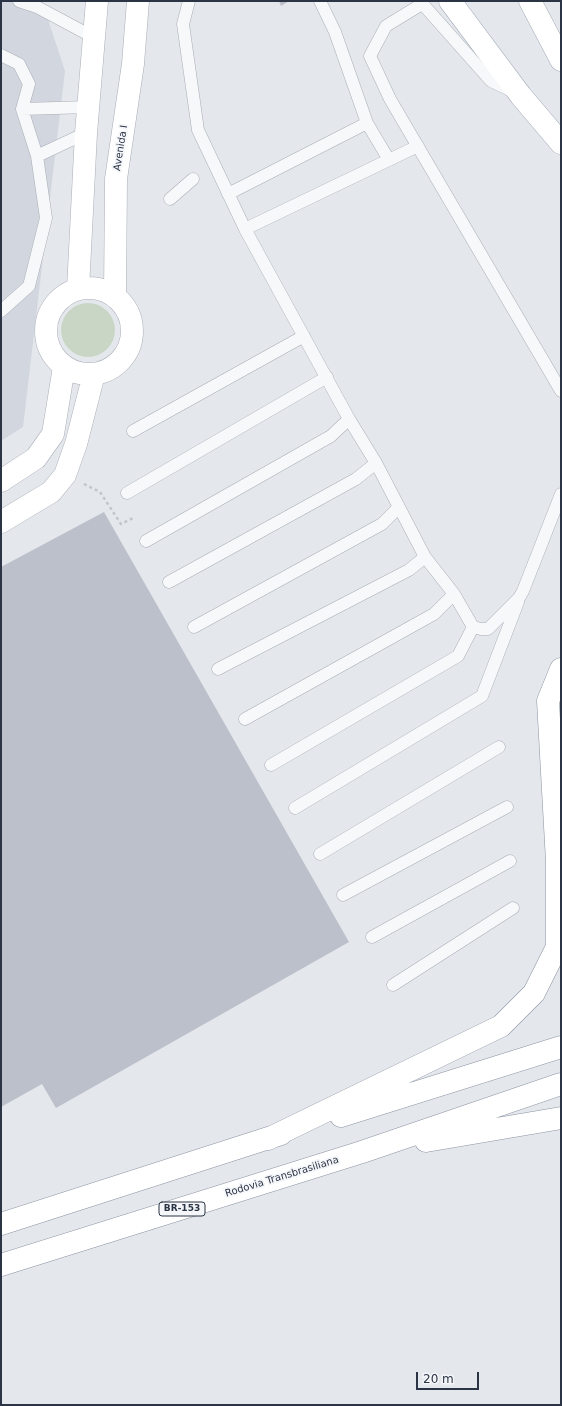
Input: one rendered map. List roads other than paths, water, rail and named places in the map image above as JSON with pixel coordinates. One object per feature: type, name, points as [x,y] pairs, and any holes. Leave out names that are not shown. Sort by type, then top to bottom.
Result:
[{"type":"main road","points":[[78,289],[86,133],[97,1]]},
{"type":"main road","name":"Avenida I","points":[[115,296],[116,179],[133,64],[138,1]]},
{"type":"main road","points":[[450,1],[521,96],[561,143]]},
{"type":"main road","points":[[530,1],[561,60]]},
{"type":"main road","points":[[88,288],[101,290],[115,296],[125,307],[131,320],[132,335],[128,349],[120,361],[108,370],[94,374],[78,373],[64,366],[54,357],[48,345],[45,332],[47,319],[52,307],[62,297],[78,289],[88,288]]},
{"type":"main road","points":[[1,480],[36,458],[53,434],[64,366]]},
{"type":"main road","points":[[1,522],[51,492],[65,475],[76,444],[94,374]]},
{"type":"main road","points":[[268,1139],[501,1026],[534,993],[557,947],[557,862],[548,701],[561,670]]},
{"type":"main road","points":[[1,1224],[561,1047]]},
{"type":"main road","name":"Rodovia Transbrasiliana","points":[[1,1265],[362,1152],[561,1084]]},
{"type":"main road","points":[[362,1152],[561,1118]]},
{"type":"lane","points":[[19,1],[38,4],[95,38]]},
{"type":"lane","points":[[189,1],[183,24],[198,130],[245,229],[376,463],[398,508],[425,557],[454,594],[474,627],[488,629],[519,598]]},
{"type":"lane","points":[[320,1],[335,32],[367,123],[389,160]]},
{"type":"lane","points":[[521,96],[492,81],[421,2],[386,26],[370,56],[385,90],[561,391]]},
{"type":"lane","points":[[1,55],[19,64],[29,84],[22,109],[37,156],[46,218],[29,286],[1,311]]},
{"type":"lane","points":[[22,109],[89,108]]},
{"type":"lane","points":[[228,194],[367,123]]},
{"type":"lane","points":[[37,156],[86,133]]},
{"type":"lane","points":[[245,229],[418,146]]},
{"type":"lane","points":[[170,200],[193,179]]},
{"type":"lane","points":[[133,431],[304,336]]},
{"type":"lane","points":[[127,493],[327,377]]},
{"type":"lane","points":[[146,541],[331,436],[350,419]]},
{"type":"lane","points":[[169,582],[356,479],[376,463]]},
{"type":"lane","points":[[295,808],[482,696],[519,598],[561,494]]},
{"type":"lane","points":[[194,627],[382,524],[398,508]]},
{"type":"lane","points":[[218,670],[408,570],[425,557]]},
{"type":"lane","points":[[245,719],[434,614],[454,594]]},
{"type":"lane","points":[[271,765],[458,656],[474,627]]},
{"type":"lane","points":[[320,854],[499,747]]},
{"type":"lane","points":[[343,895],[507,807]]},
{"type":"lane","points":[[372,937],[510,861]]},
{"type":"lane","points":[[393,985],[513,908]]}]
